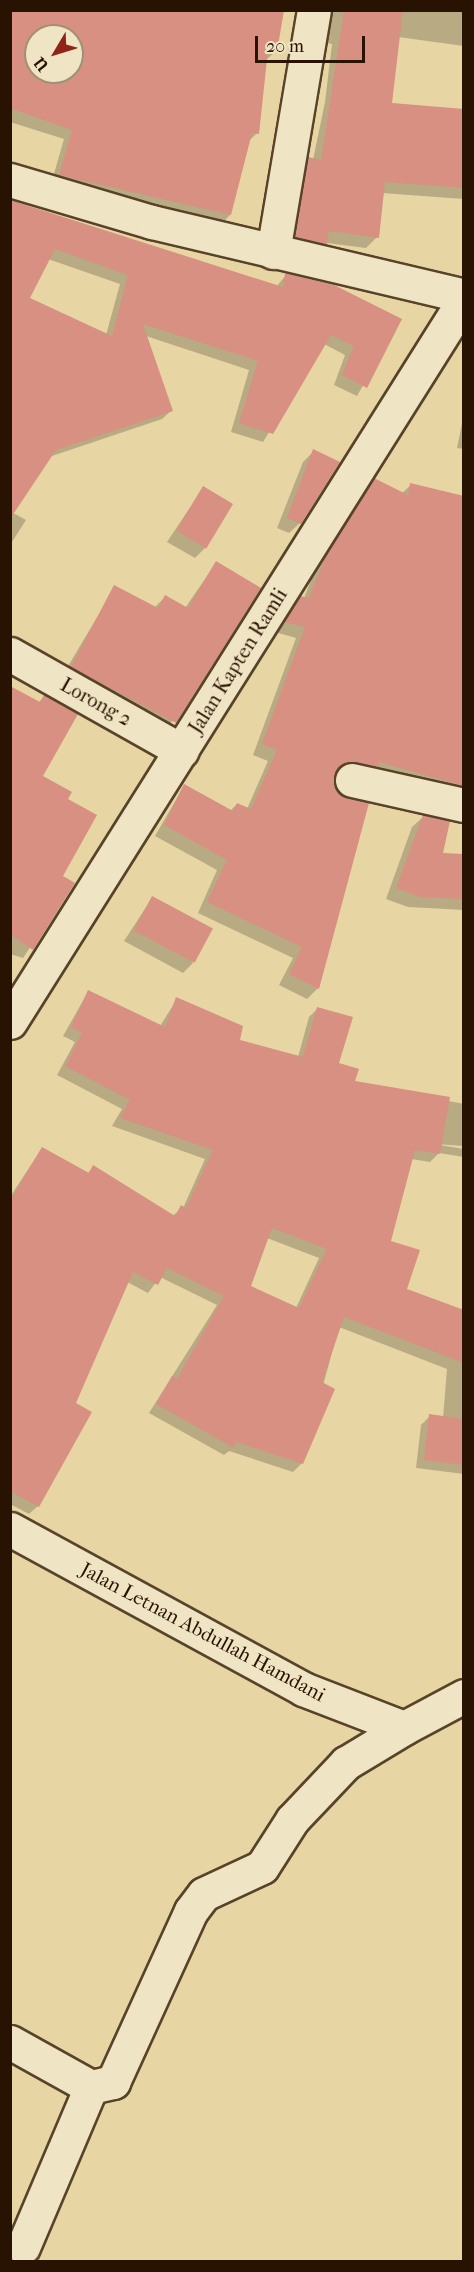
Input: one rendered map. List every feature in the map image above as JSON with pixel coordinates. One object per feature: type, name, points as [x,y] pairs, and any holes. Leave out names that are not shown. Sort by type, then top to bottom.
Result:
[{"type":"street","points":[[273,252],[314,10]]},
{"type":"street","points":[[10,180],[273,252],[464,298]]},
{"type":"street","name":"Jalan Kapten Ramli","points":[[10,1022],[464,298]]},
{"type":"street","name":"Lorong 2","points":[[10,654],[182,751]]},
{"type":"street","points":[[352,780],[464,805]]},
{"type":"street","name":"Jalan Letnan Abdullah Hamdani","points":[[10,1529],[303,1689],[404,1728]]},
{"type":"street","points":[[10,2042],[91,2087],[102,2088],[118,2074],[191,1911],[204,1894],[262,1867],[292,1820],[346,1763],[464,1696]]},
{"type":"street","points":[[23,2247],[91,2087]]},
{"type":"building","points":[[10,10],[284,10],[277,52],[268,50],[259,134],[252,133],[231,215],[59,175],[72,130],[10,108]]},
{"type":"building","points":[[344,10],[403,10],[392,103],[464,109],[464,188],[385,182],[379,238],[329,231],[327,244],[295,237],[308,157],[321,160]]},
{"type":"building","points":[[10,200],[283,287],[285,273],[334,285],[402,319],[367,388],[342,375],[354,346],[331,335],[273,434],[239,423],[258,361],[143,324],[173,411],[56,450],[10,519]],"holes":[[[55,249],[128,275],[112,336],[30,298]]]},
{"type":"building","points":[[313,449],[340,462],[301,524],[287,518]]},
{"type":"building","points":[[374,478],[408,495],[410,483],[464,496],[464,786],[379,762],[378,767],[347,762],[338,768],[334,785],[339,793],[369,803],[319,989],[289,974],[302,947],[207,902],[227,860],[164,825],[184,784],[233,811],[237,803],[251,809],[277,750],[262,744],[305,627],[284,622],[300,596],[309,598],[327,553]]},
{"type":"building","points":[[203,486],[233,504],[206,549],[176,531]]},
{"type":"building","points":[[216,561],[261,588],[176,723],[71,667],[114,585],[158,608],[165,595],[188,608]]},
{"type":"building","points":[[10,686],[40,702],[44,695],[78,714],[43,776],[72,792],[68,799],[97,815],[63,876],[75,883],[33,950],[10,934]]},
{"type":"building","points":[[423,815],[450,821],[443,853],[464,854],[464,899],[420,897],[396,888]]},
{"type":"building","points":[[152,896],[213,928],[195,963],[134,930]]},
{"type":"building","points":[[88,990],[165,1027],[176,997],[243,1026],[240,1040],[303,1057],[317,1007],[353,1017],[339,1063],[359,1069],[355,1081],[450,1097],[440,1154],[415,1150],[391,1241],[420,1250],[407,1289],[464,1310],[464,1363],[344,1317],[322,1382],[335,1389],[303,1464],[236,1442],[234,1448],[156,1404],[172,1376],[177,1379],[224,1296],[167,1268],[158,1285],[133,1272],[76,1403],[92,1412],[39,1507],[10,1491],[10,1201],[42,1147],[89,1173],[93,1165],[175,1216],[181,1205],[186,1208],[213,1150],[120,1118],[130,1100],[65,1066],[82,1033],[71,1027]],"holes":[[[272,1228],[327,1249],[299,1308],[251,1286]]]},
{"type":"building","points":[[429,1414],[464,1419],[464,1465],[424,1460]]}]
